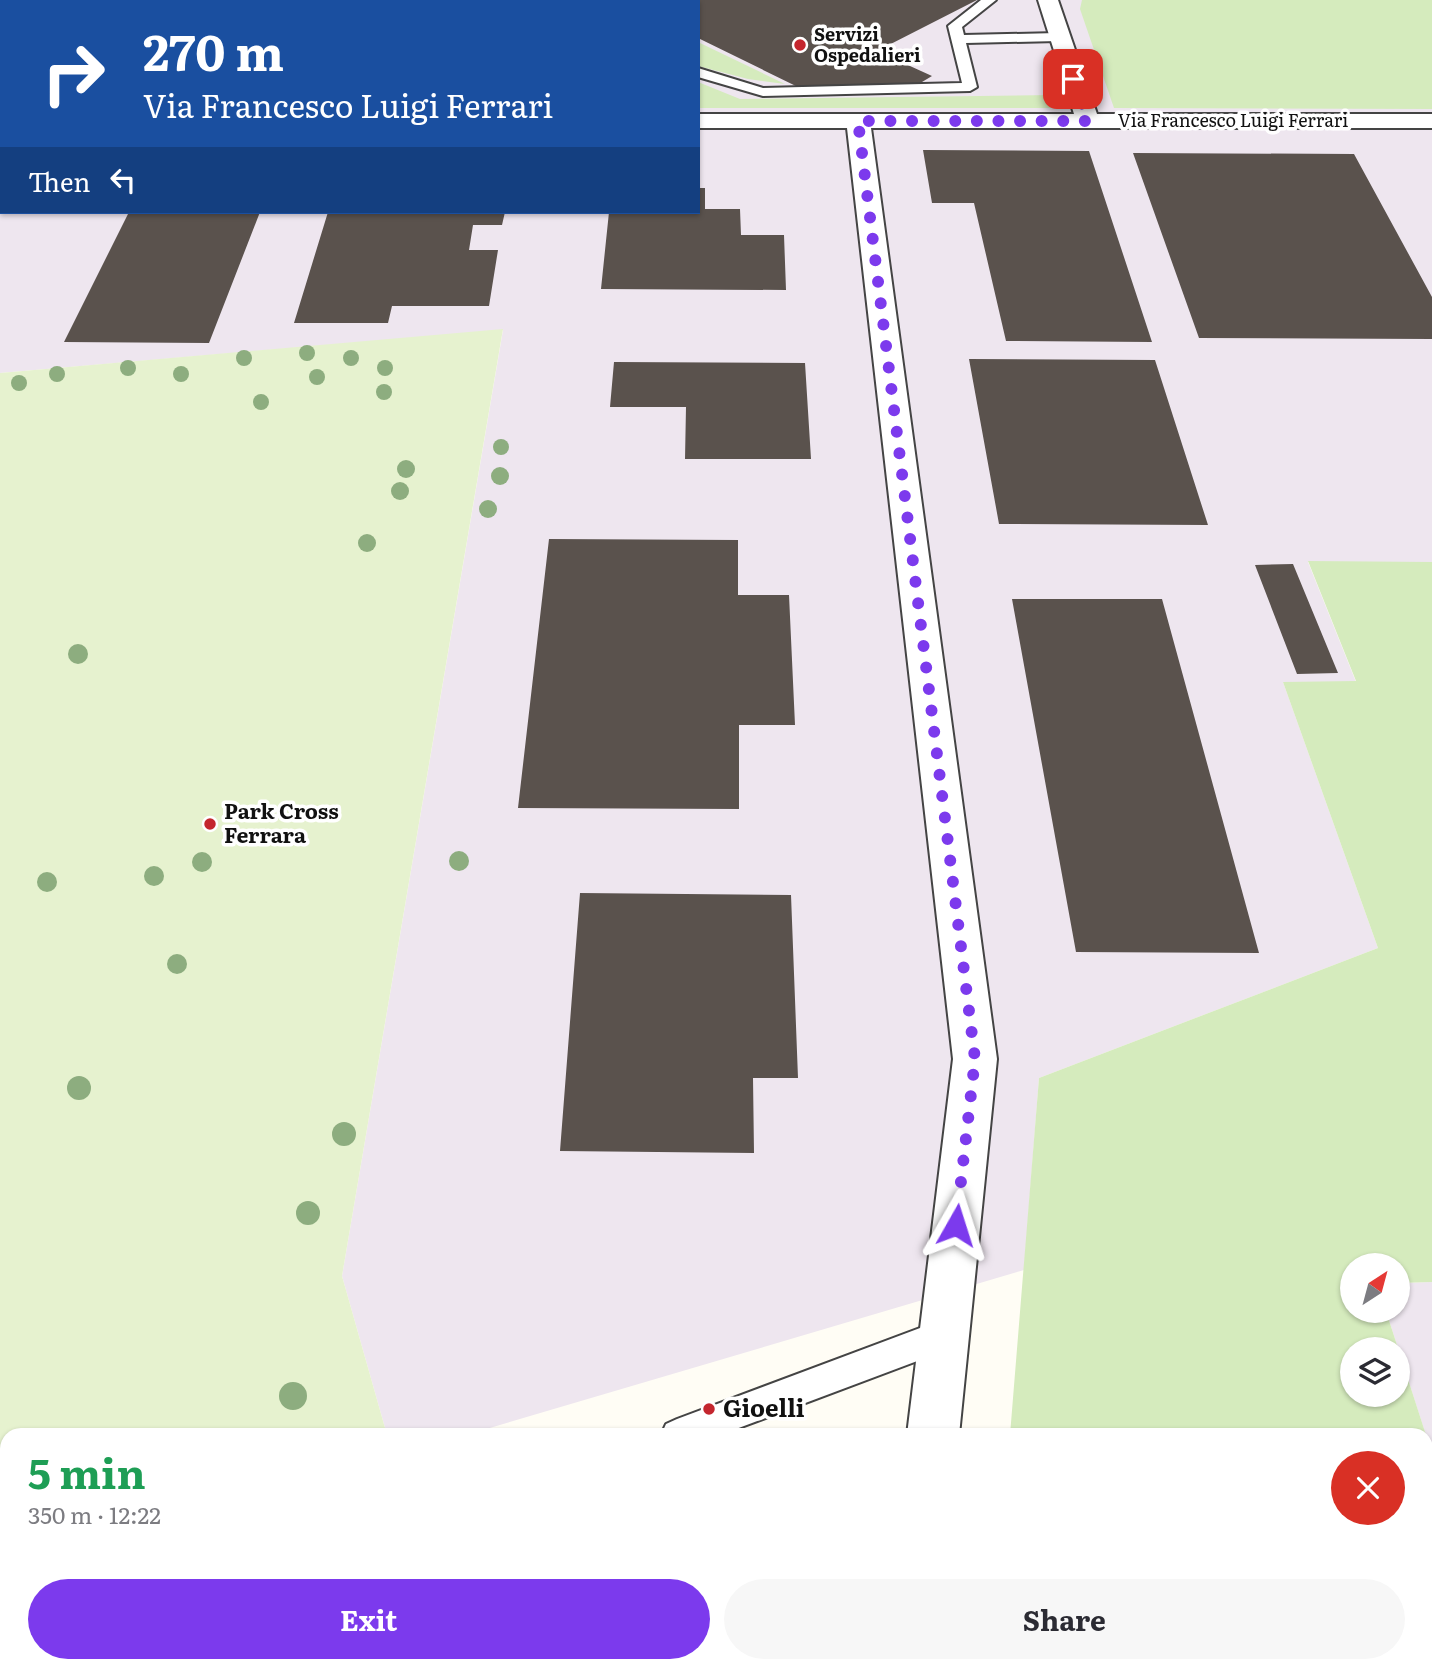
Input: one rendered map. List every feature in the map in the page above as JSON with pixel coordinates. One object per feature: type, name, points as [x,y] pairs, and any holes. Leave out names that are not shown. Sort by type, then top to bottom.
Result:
[{"type":"street","points":[[1048,0],[1058,37],[1088,121]]},
{"type":"street","name":"Via Francesco Luigi Ferrari","points":[[700,121],[1432,121]]},
{"type":"street","points":[[858,121],[975,1059],[934,1428]]},
{"type":"lane","points":[[700,73],[762,92],[970,87],[955,26],[989,0]]},
{"type":"lane","points":[[958,39],[1058,37]]},
{"type":"lane","points":[[696,1428],[944,1335]]},
{"type":"shaded area","points":[[700,0],[1432,0],[1432,562],[1308,562],[1356,682],[1283,682],[1378,948],[1039,1078],[1024,1270],[490,1428],[385,1428],[342,1276],[503,330],[0,373],[0,214],[700,214]]},
{"type":"shaded area","points":[[1432,1282],[1432,1428],[1424,1428],[1410,1386],[1410,1337],[1394,1337],[1390,1323],[1410,1323],[1410,1283]]},
{"type":"green space","points":[[1082,0],[1432,0],[1432,109],[1114,108],[1080,9]]},
{"type":"green space","points":[[700,43],[785,84],[748,79],[700,67]]},
{"type":"green space","points":[[700,83],[740,99],[1053,95],[1055,108],[700,108]]},
{"type":"green space","name":"Park Cross Ferrara","points":[[503,329],[342,1276],[385,1428],[0,1428],[0,373]]},
{"type":"green space","points":[[1308,561],[1432,562],[1432,1282],[1410,1283],[1410,1253],[1340,1253],[1340,1323],[1390,1323],[1394,1337],[1340,1337],[1340,1407],[1410,1407],[1410,1385],[1424,1428],[1011,1428],[1039,1078],[1378,948],[1283,682],[1356,681]]},
{"type":"building","name":"Servizi Ospedalieri","points":[[700,0],[977,0],[877,51],[932,76],[917,85],[802,89],[700,39]]},
{"type":"building","points":[[923,150],[1089,151],[1152,342],[1006,341],[974,203],[932,203]]},
{"type":"building","points":[[1133,153],[1354,154],[1432,297],[1432,339],[1199,338]]},
{"type":"building","points":[[700,188],[705,188],[705,209],[740,209],[741,235],[784,235],[786,290],[601,289],[609,214],[700,214]]},
{"type":"building","points":[[128,214],[259,214],[209,343],[64,342]]},
{"type":"building","points":[[327,214],[505,214],[502,225],[473,225],[469,250],[498,250],[489,306],[392,306],[388,323],[294,323]]},
{"type":"building","points":[[969,359],[1155,360],[1208,525],[999,524]]},
{"type":"building","points":[[614,362],[805,363],[811,459],[685,459],[686,407],[610,407]]},
{"type":"building","points":[[549,539],[738,540],[738,595],[789,595],[795,725],[739,725],[739,809],[518,808]]},
{"type":"building","points":[[1293,564],[1338,673],[1297,674],[1255,565]]},
{"type":"building","points":[[1012,599],[1162,599],[1259,953],[1076,952]]},
{"type":"building","points":[[580,893],[791,895],[798,1078],[753,1078],[754,1153],[560,1151]]},
{"type":"place","name":"Servizi Ospedalieri","points":[[800,45]]},
{"type":"place","name":"Park Cross Ferrara","points":[[210,824]]},
{"type":"place","name":"Gioelli","points":[[709,1409]]},
{"type":"route","points":[[956,1225],[975,1059],[858,121],[1088,121],[1073,79]]}]
